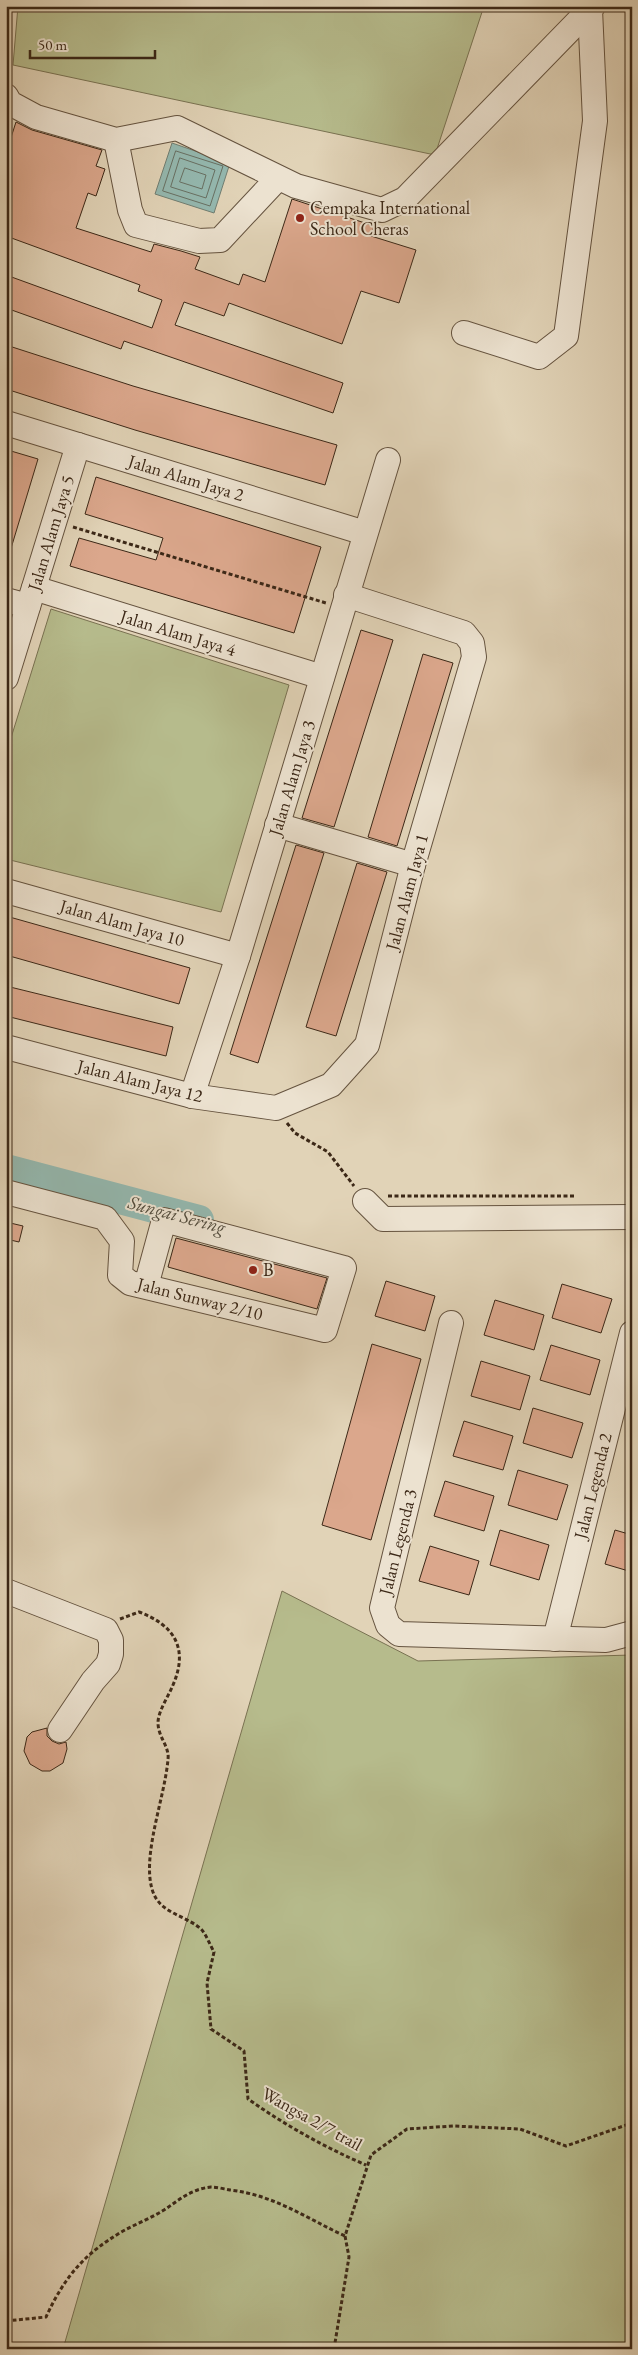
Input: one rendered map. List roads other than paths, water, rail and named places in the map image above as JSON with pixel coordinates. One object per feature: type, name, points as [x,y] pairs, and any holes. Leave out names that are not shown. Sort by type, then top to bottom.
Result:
[{"type":"street","points":[[7,103],[36,117],[116,140],[177,128],[296,186],[382,210],[405,199],[592,8]]},
{"type":"street","points":[[464,333],[539,357],[566,336],[595,121],[592,8]]},
{"type":"street","points":[[116,140],[130,210],[136,225],[199,242],[220,240],[278,178]]},
{"type":"street","name":"Jalan Alam Jaya 2","points":[[6,423],[365,533]]},
{"type":"street","name":"Jalan Alam Jaya 5","points":[[6,678],[23,598],[54,521],[78,445]]},
{"type":"street","name":"Jalan Alam Jaya 3","points":[[192,1096],[238,956],[388,460]]},
{"type":"street","name":"Jalan Alam Jaya 4","points":[[23,598],[322,677]]},
{"type":"street","name":"Jalan Alam Jaya 1","points":[[276,1108],[330,1084],[367,1045],[413,865],[474,657],[472,644],[464,633],[345,602]]},
{"type":"street","points":[[277,825],[413,865]]},
{"type":"street","name":"Jalan Alam Jaya 10","points":[[6,891],[238,956]]},
{"type":"street","name":"Jalan Alam Jaya 12","points":[[6,1047],[192,1096],[276,1108]]},
{"type":"street","name":"Jalan Sunway 2/10","points":[[6,1192],[105,1218],[122,1241],[120,1274],[130,1283],[325,1330],[344,1268],[164,1220],[146,1286]]},
{"type":"street","points":[[365,1200],[383,1219],[632,1217]]},
{"type":"street","name":"Jalan Legenda 3","points":[[451,1323],[382,1608],[388,1625],[399,1634],[606,1640],[632,1633]]},
{"type":"street","name":"Jalan Legenda 2","points":[[555,1639],[632,1333]]},
{"type":"street","points":[[6,1591],[106,1630],[111,1640],[111,1654],[108,1664],[93,1681],[60,1730]]},
{"type":"water","points":[[172,143],[230,163],[214,213],[155,194]]},
{"type":"waterway","name":"Sungai Sering","points":[[6,1169],[199,1220]]},
{"type":"place","name":"Cempaka International School Cheras","points":[[300,218]]},
{"type":"place","name":"B","points":[[253,1270]]}]
